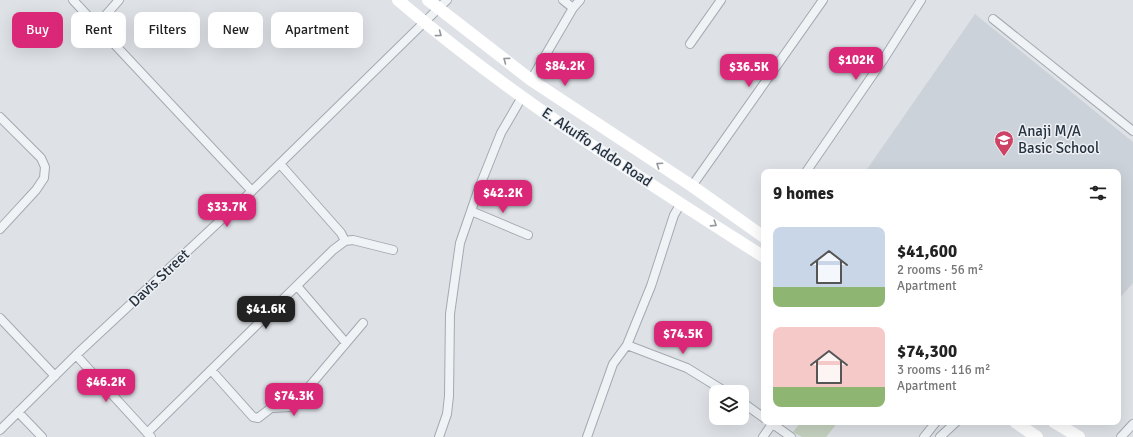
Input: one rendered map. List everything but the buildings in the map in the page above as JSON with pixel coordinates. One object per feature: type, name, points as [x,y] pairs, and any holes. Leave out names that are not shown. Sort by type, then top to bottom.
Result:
[{"type":"main road","name":"E. Akuffo Addo Road","points":[[398,0],[425,23],[522,97],[761,255]]},
{"type":"main road","name":"E. Akuffo Addo Road","points":[[428,0],[531,80],[692,186],[761,234]]},
{"type":"main road","points":[[1019,425],[1037,437]]},
{"type":"main road","points":[[1059,425],[1079,437]]},
{"type":"street","points":[[73,0],[85,12]]},
{"type":"street","points":[[108,12],[119,0]]},
{"type":"street","name":"Davis Street","points":[[0,430],[76,355],[252,191],[447,0]]},
{"type":"street","points":[[563,0],[573,8]]},
{"type":"street","points":[[531,80],[573,8],[580,0]]},
{"type":"street","points":[[690,44],[721,0]]},
{"type":"street","points":[[692,186],[823,0]]},
{"type":"street","points":[[808,169],[883,60],[921,0]]},
{"type":"street","points":[[993,19],[1133,131]]},
{"type":"street","points":[[118,48],[252,191]]},
{"type":"street","points":[[439,437],[447,414],[449,396],[450,314],[460,243],[501,133],[522,97]]},
{"type":"street","points":[[0,117],[41,158],[45,167],[44,178],[36,190],[0,228]]},
{"type":"street","points":[[280,164],[342,233],[345,241]]},
{"type":"street","points":[[587,437],[598,401],[613,364],[627,345],[651,286],[674,215],[681,203]]},
{"type":"street","points":[[471,211],[528,235]]},
{"type":"street","points":[[76,355],[149,435],[211,370],[333,250],[345,241],[353,240],[394,250]]},
{"type":"street","points":[[297,286],[346,344]]},
{"type":"street","points":[[0,318],[55,376]]},
{"type":"street","points":[[211,370],[253,417],[258,418],[271,408],[292,407],[363,323]]},
{"type":"street","points":[[627,345],[687,368],[715,385]]},
{"type":"street","points":[[749,407],[761,416]]},
{"type":"street","points":[[18,412],[42,437]]},
{"type":"street","points":[[1121,437],[1133,424]]},
{"type":"street","points":[[763,437],[772,425]]},
{"type":"street","points":[[776,425],[791,437]]},
{"type":"street","points":[[924,437],[934,425]]},
{"type":"street","points":[[940,437],[953,425]]},
{"type":"shaded area","name":"Anaji M/A Basic School","points":[[975,14],[1133,142],[1133,283],[1121,297],[1121,169],[867,169]]},
{"type":"green space","points":[[799,425],[836,425],[826,437],[802,437],[793,432]]},
{"type":"place","name":"Anaji M/A Basic School","points":[[1004,157]]}]
